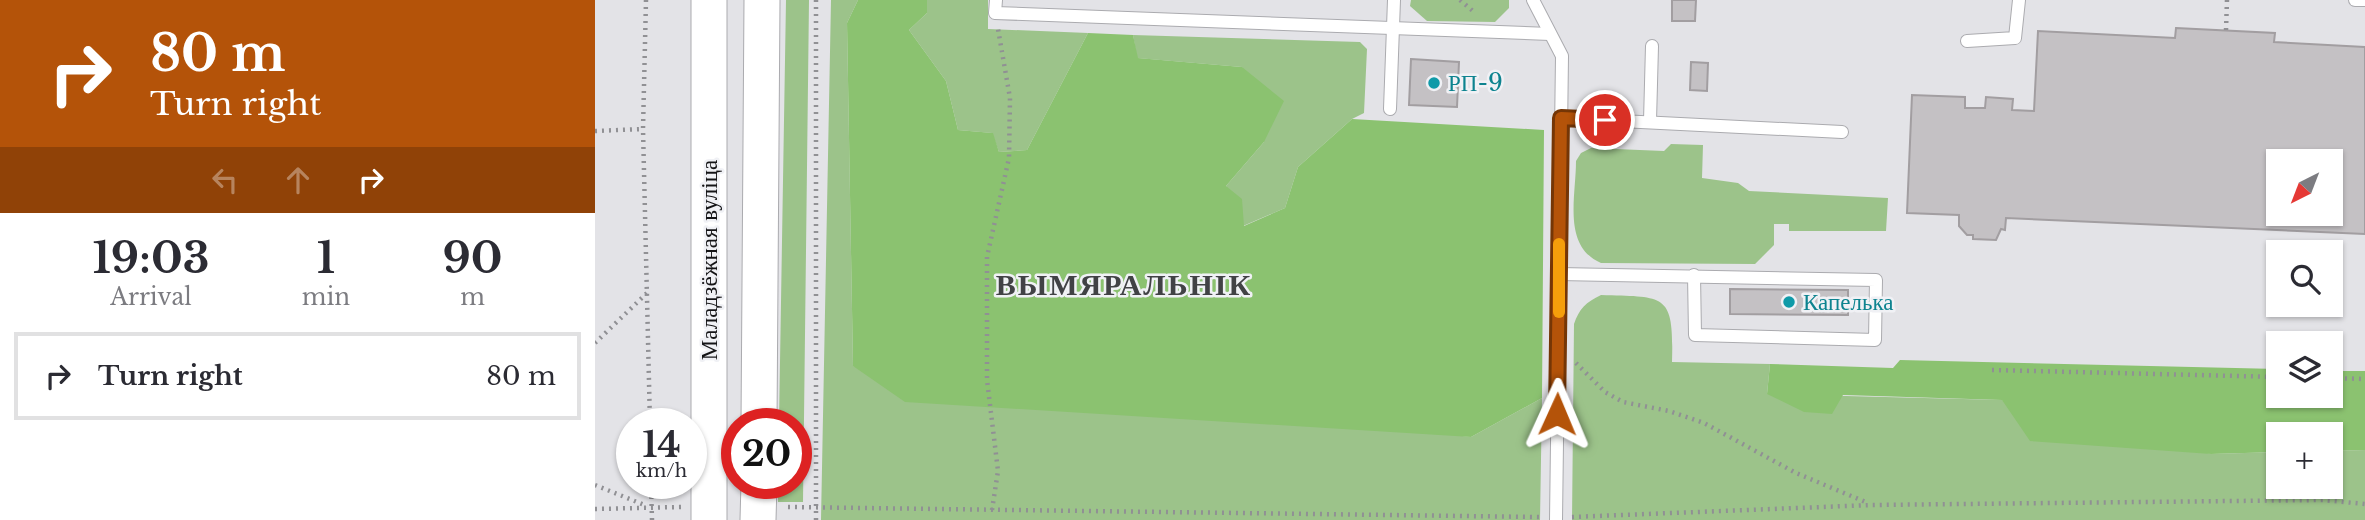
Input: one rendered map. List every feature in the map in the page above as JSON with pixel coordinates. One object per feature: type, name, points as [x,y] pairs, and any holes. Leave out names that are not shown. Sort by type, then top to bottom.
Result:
[{"type":"main road","name":"Маладзёжная вуліца","points":[[709,0],[709,520]]},
{"type":"main road","points":[[759,408],[762,0]]},
{"type":"main road","points":[[758,520],[759,499]]},
{"type":"lane","points":[[1390,109],[1394,0]]},
{"type":"lane","points":[[1533,0],[1562,56],[1556,519]]},
{"type":"lane","points":[[1967,41],[2015,38],[2019,0]]},
{"type":"lane","points":[[2355,0],[2365,1]]},
{"type":"lane","points":[[996,7],[1550,34]]},
{"type":"lane","points":[[1650,121],[1651,46]]},
{"type":"lane","points":[[1561,118],[1842,132]]},
{"type":"lane","points":[[1559,274],[1694,275],[1876,280],[1875,340],[1695,335],[1694,275]]},
{"type":"path","points":[[646,0],[643,129],[650,408]]},
{"type":"path","points":[[816,0],[816,520]]},
{"type":"path","points":[[2226,30],[2227,0]]},
{"type":"path","points":[[992,510],[998,471],[986,380],[986,257],[1009,158],[1010,110],[996,7]]},
{"type":"path","points":[[595,131],[643,129]]},
{"type":"path","points":[[595,343],[648,292]]},
{"type":"path","points":[[1558,336],[1577,364],[1605,392],[1623,402],[1669,411],[1704,424],[1797,473],[1872,505]]},
{"type":"path","points":[[1992,370],[2266,377]]},
{"type":"path","points":[[2343,378],[2365,379]]},
{"type":"path","points":[[595,485],[652,508]]},
{"type":"path","points":[[652,499],[652,520]]},
{"type":"path","points":[[816,508],[1556,519],[1872,505],[2310,500],[2365,504]]},
{"type":"path","points":[[595,509],[652,508]]},
{"type":"green space","points":[[786,0],[809,0],[804,408],[779,408]]},
{"type":"green space","points":[[831,0],[858,0],[847,23],[853,366],[1471,437],[1542,398],[1540,520],[821,520]]},
{"type":"green space","points":[[858,0],[927,0],[927,13],[909,30],[946,81],[958,130],[993,133],[999,152],[1027,150],[1088,33],[1133,35],[1138,58],[1242,67],[1284,101],[1264,142],[1226,186],[1242,199],[1244,226],[1285,208],[1298,167],[1352,119],[1544,130],[1542,398],[1471,437],[905,402],[853,366],[847,23]]},
{"type":"green space","points":[[927,0],[988,0],[988,29],[1088,33],[1027,150],[999,152],[992,133],[958,130],[946,81],[909,30],[927,13]]},
{"type":"green space","points":[[1411,0],[1509,0],[1509,8],[1495,22],[1427,21],[1410,6]]},
{"type":"green space","points":[[1133,35],[1360,42],[1367,49],[1364,113],[1352,119],[1298,167],[1285,208],[1243,226],[1226,186],[1264,142],[1242,67],[1137,58]]},
{"type":"green space","points":[[1671,144],[1703,145],[1702,178],[1738,183],[1749,191],[1888,198],[1886,231],[1789,231],[1789,224],[1774,224],[1774,245],[1755,264],[1601,263],[1589,255],[1576,233],[1576,161],[1581,153],[1591,148],[1664,151]]},
{"type":"green space","points":[[1601,295],[1640,297],[1662,303],[1668,311],[1671,323],[1672,362],[1770,364],[1767,394],[2002,400],[2211,454],[2266,452],[2266,499],[2343,499],[2343,451],[2365,450],[2365,520],[1572,520],[1574,324],[1578,314],[1591,300]]},
{"type":"green space","points":[[1900,360],[2266,369],[2266,408],[2343,408],[2343,371],[2365,371],[2365,450],[2343,451],[2343,422],[2266,422],[2266,452],[2211,454],[2030,441],[2002,400],[1843,395],[1832,414],[1804,412],[1767,394],[1770,364],[1893,368]]},
{"type":"green space","points":[[778,499],[803,499],[803,502],[778,502]]},
{"type":"building","points":[[1672,0],[1696,0],[1695,21],[1672,21]]},
{"type":"building","points":[[2176,28],[2275,33],[2274,42],[2365,47],[2365,234],[2006,218],[2005,230],[2001,229],[1996,240],[1973,239],[1973,235],[1967,235],[1959,226],[1959,215],[1907,213],[1912,95],[1965,97],[1965,108],[1985,108],[1986,97],[2013,99],[2012,110],[2034,111],[2038,31],[2175,38]]},
{"type":"building","name":"РП-9","points":[[1411,59],[1459,62],[1457,107],[1409,105]]},
{"type":"building","points":[[1691,62],[1708,63],[1707,91],[1690,90]]},
{"type":"building","name":"Капелька","points":[[1730,289],[1848,290],[1848,315],[1730,314]]},
{"type":"slow traffic","points":[[1559,244],[1559,312]]},
{"type":"place","name":"РП-9","points":[[1434,83]]},
{"type":"place","name":"Капелька","points":[[1789,302]]},
{"type":"district","name":"ВЫМЯРАЛЬНІК","points":[[1124,284]]},
{"type":"route","points":[[1557,414],[1561,118],[1605,120]]}]
